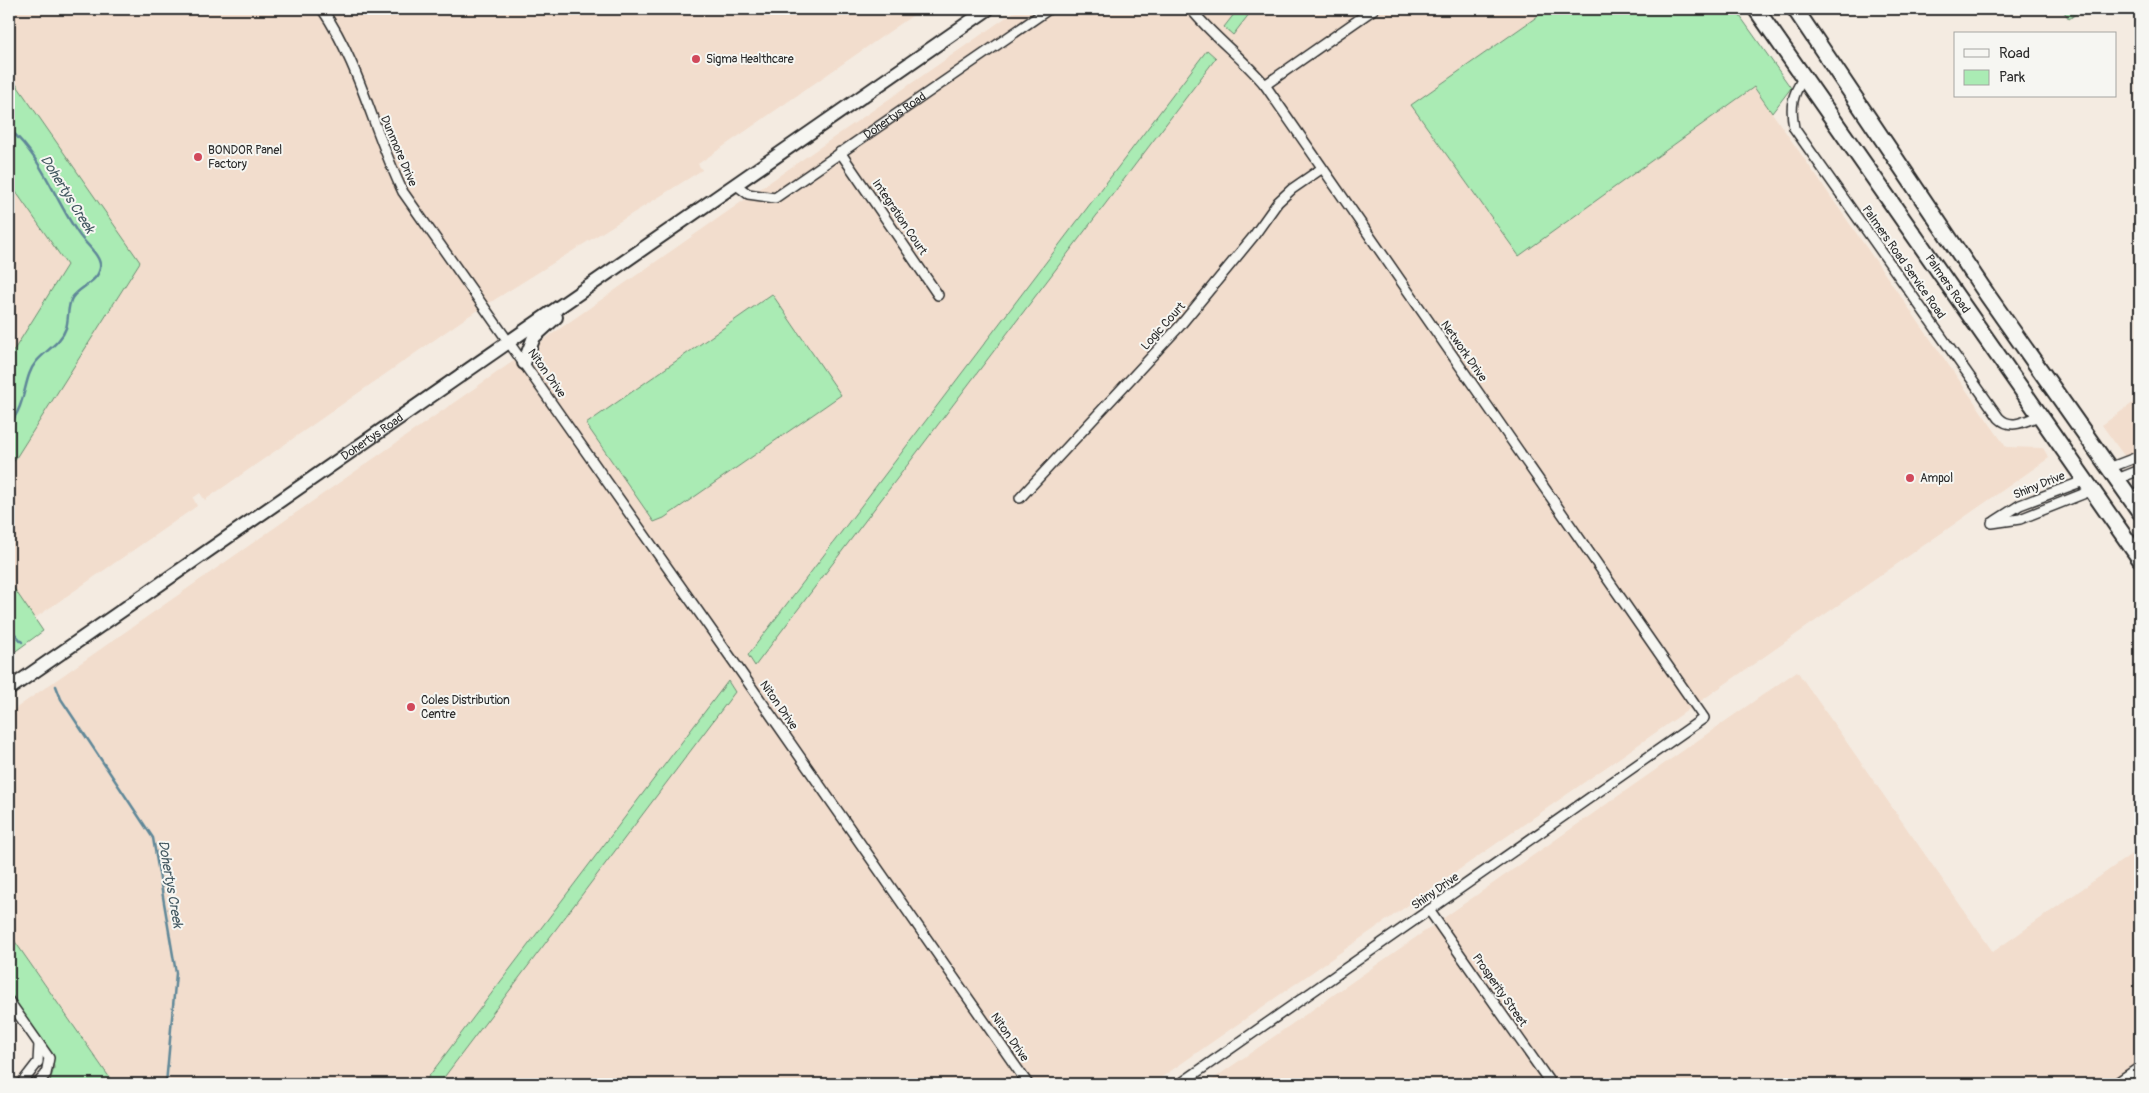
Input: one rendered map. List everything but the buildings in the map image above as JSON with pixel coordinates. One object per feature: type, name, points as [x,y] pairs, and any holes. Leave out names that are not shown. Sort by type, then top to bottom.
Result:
[{"type":"highway","name":"Palmers Road","points":[[1756,9],[2140,559]]},
{"type":"highway","points":[[1795,9],[1988,296],[2140,512]]},
{"type":"highway","points":[[2090,485],[2113,474]]},
{"type":"main road","name":"Dohertys Road","points":[[9,689],[988,9]]},
{"type":"main road","points":[[524,363],[534,338],[549,322],[626,269],[648,245]]},
{"type":"street","name":"Dunmore Drive","points":[[322,9],[347,55],[389,164],[403,192],[509,341]]},
{"type":"street","name":"Dohertys Road","points":[[735,184],[748,194],[775,198],[1050,9]]},
{"type":"street","name":"Network Drive","points":[[1190,9],[1206,28],[1249,66],[1265,85],[1321,169],[1704,718]]},
{"type":"street","points":[[1265,85],[1374,9]]},
{"type":"street","name":"Palmers Road Service Road","points":[[1804,77],[1794,91],[1792,115],[1794,128],[1998,418],[2004,424],[2010,425],[2039,416]]},
{"type":"street","name":"Integration Court","points":[[840,152],[938,295]]},
{"type":"street","name":"Logic Court","points":[[1020,498],[1179,328],[1253,237],[1278,202],[1292,189],[1321,169]]},
{"type":"street","name":"Niton Drive","points":[[509,341],[1028,1084]]},
{"type":"street","points":[[2113,474],[2140,456]]},
{"type":"street","points":[[2113,474],[2140,470]]},
{"type":"street","name":"Shiny Drive","points":[[2090,485],[2020,519],[1992,523],[2020,505],[2090,485]]},
{"type":"street","name":"Shiny Drive","points":[[1180,1084],[1704,718]]},
{"type":"street","name":"Prosperity Street","points":[[1429,910],[1551,1084]]},
{"type":"street","points":[[9,1001],[50,1058],[46,1074],[37,1084]]},
{"type":"street","points":[[21,1084],[38,1062],[39,1044]]},
{"type":"street","points":[[2116,1084],[2140,1067]]},
{"type":"shaded area","points":[[9,9],[922,9],[698,164],[702,170],[467,317],[205,500],[200,493],[193,498],[197,506],[35,618],[43,631],[9,656]]},
{"type":"shaded area","points":[[1018,9],[1548,9],[1412,105],[1519,255],[1754,87],[2006,447],[2043,448],[2049,458],[1152,1084],[114,1084],[9,933],[9,713]]},
{"type":"shaded area","points":[[2140,398],[2140,478],[2102,425]]},
{"type":"shaded area","points":[[1797,671],[1993,952],[2140,848],[2140,1084],[1206,1084]]},
{"type":"green space","points":[[1238,9],[1253,9],[1233,35],[1224,27]]},
{"type":"green space","points":[[1548,9],[1735,9],[1791,88],[1772,113],[1754,87],[1519,256],[1411,105]]},
{"type":"green space","points":[[2062,9],[2083,9],[2069,19]]},
{"type":"green space","points":[[1207,50],[1216,58],[755,666],[748,655]]},
{"type":"green space","points":[[9,74],[140,262],[9,469],[9,358],[67,265],[9,182]]},
{"type":"green space","points":[[772,294],[841,395],[664,518],[654,522],[586,424]]},
{"type":"green space","points":[[9,581],[43,631],[9,656]]},
{"type":"green space","points":[[728,681],[735,692],[439,1084],[423,1084]]},
{"type":"green space","points":[[9,933],[114,1084],[49,1084],[54,1068],[53,1060],[9,995]]},
{"type":"waterway","name":"Dohertys Creek","points":[[9,129],[21,140],[40,166],[71,223],[96,255],[100,264],[99,273],[96,277],[72,298],[64,333],[32,368],[19,408],[9,424]]},
{"type":"waterway","name":"Dohertys Creek","points":[[9,627],[22,642]]},
{"type":"waterway","name":"Dohertys Creek","points":[[56,686],[61,699],[153,838],[176,973],[166,1084]]},
{"type":"place","name":"Sigma Healthcare","points":[[696,59]]},
{"type":"place","name":"BONDOR Panel Factory","points":[[198,157]]},
{"type":"place","name":"Ampol","points":[[1910,478]]},
{"type":"place","name":"Coles Distribution Centre","points":[[411,707]]}]
